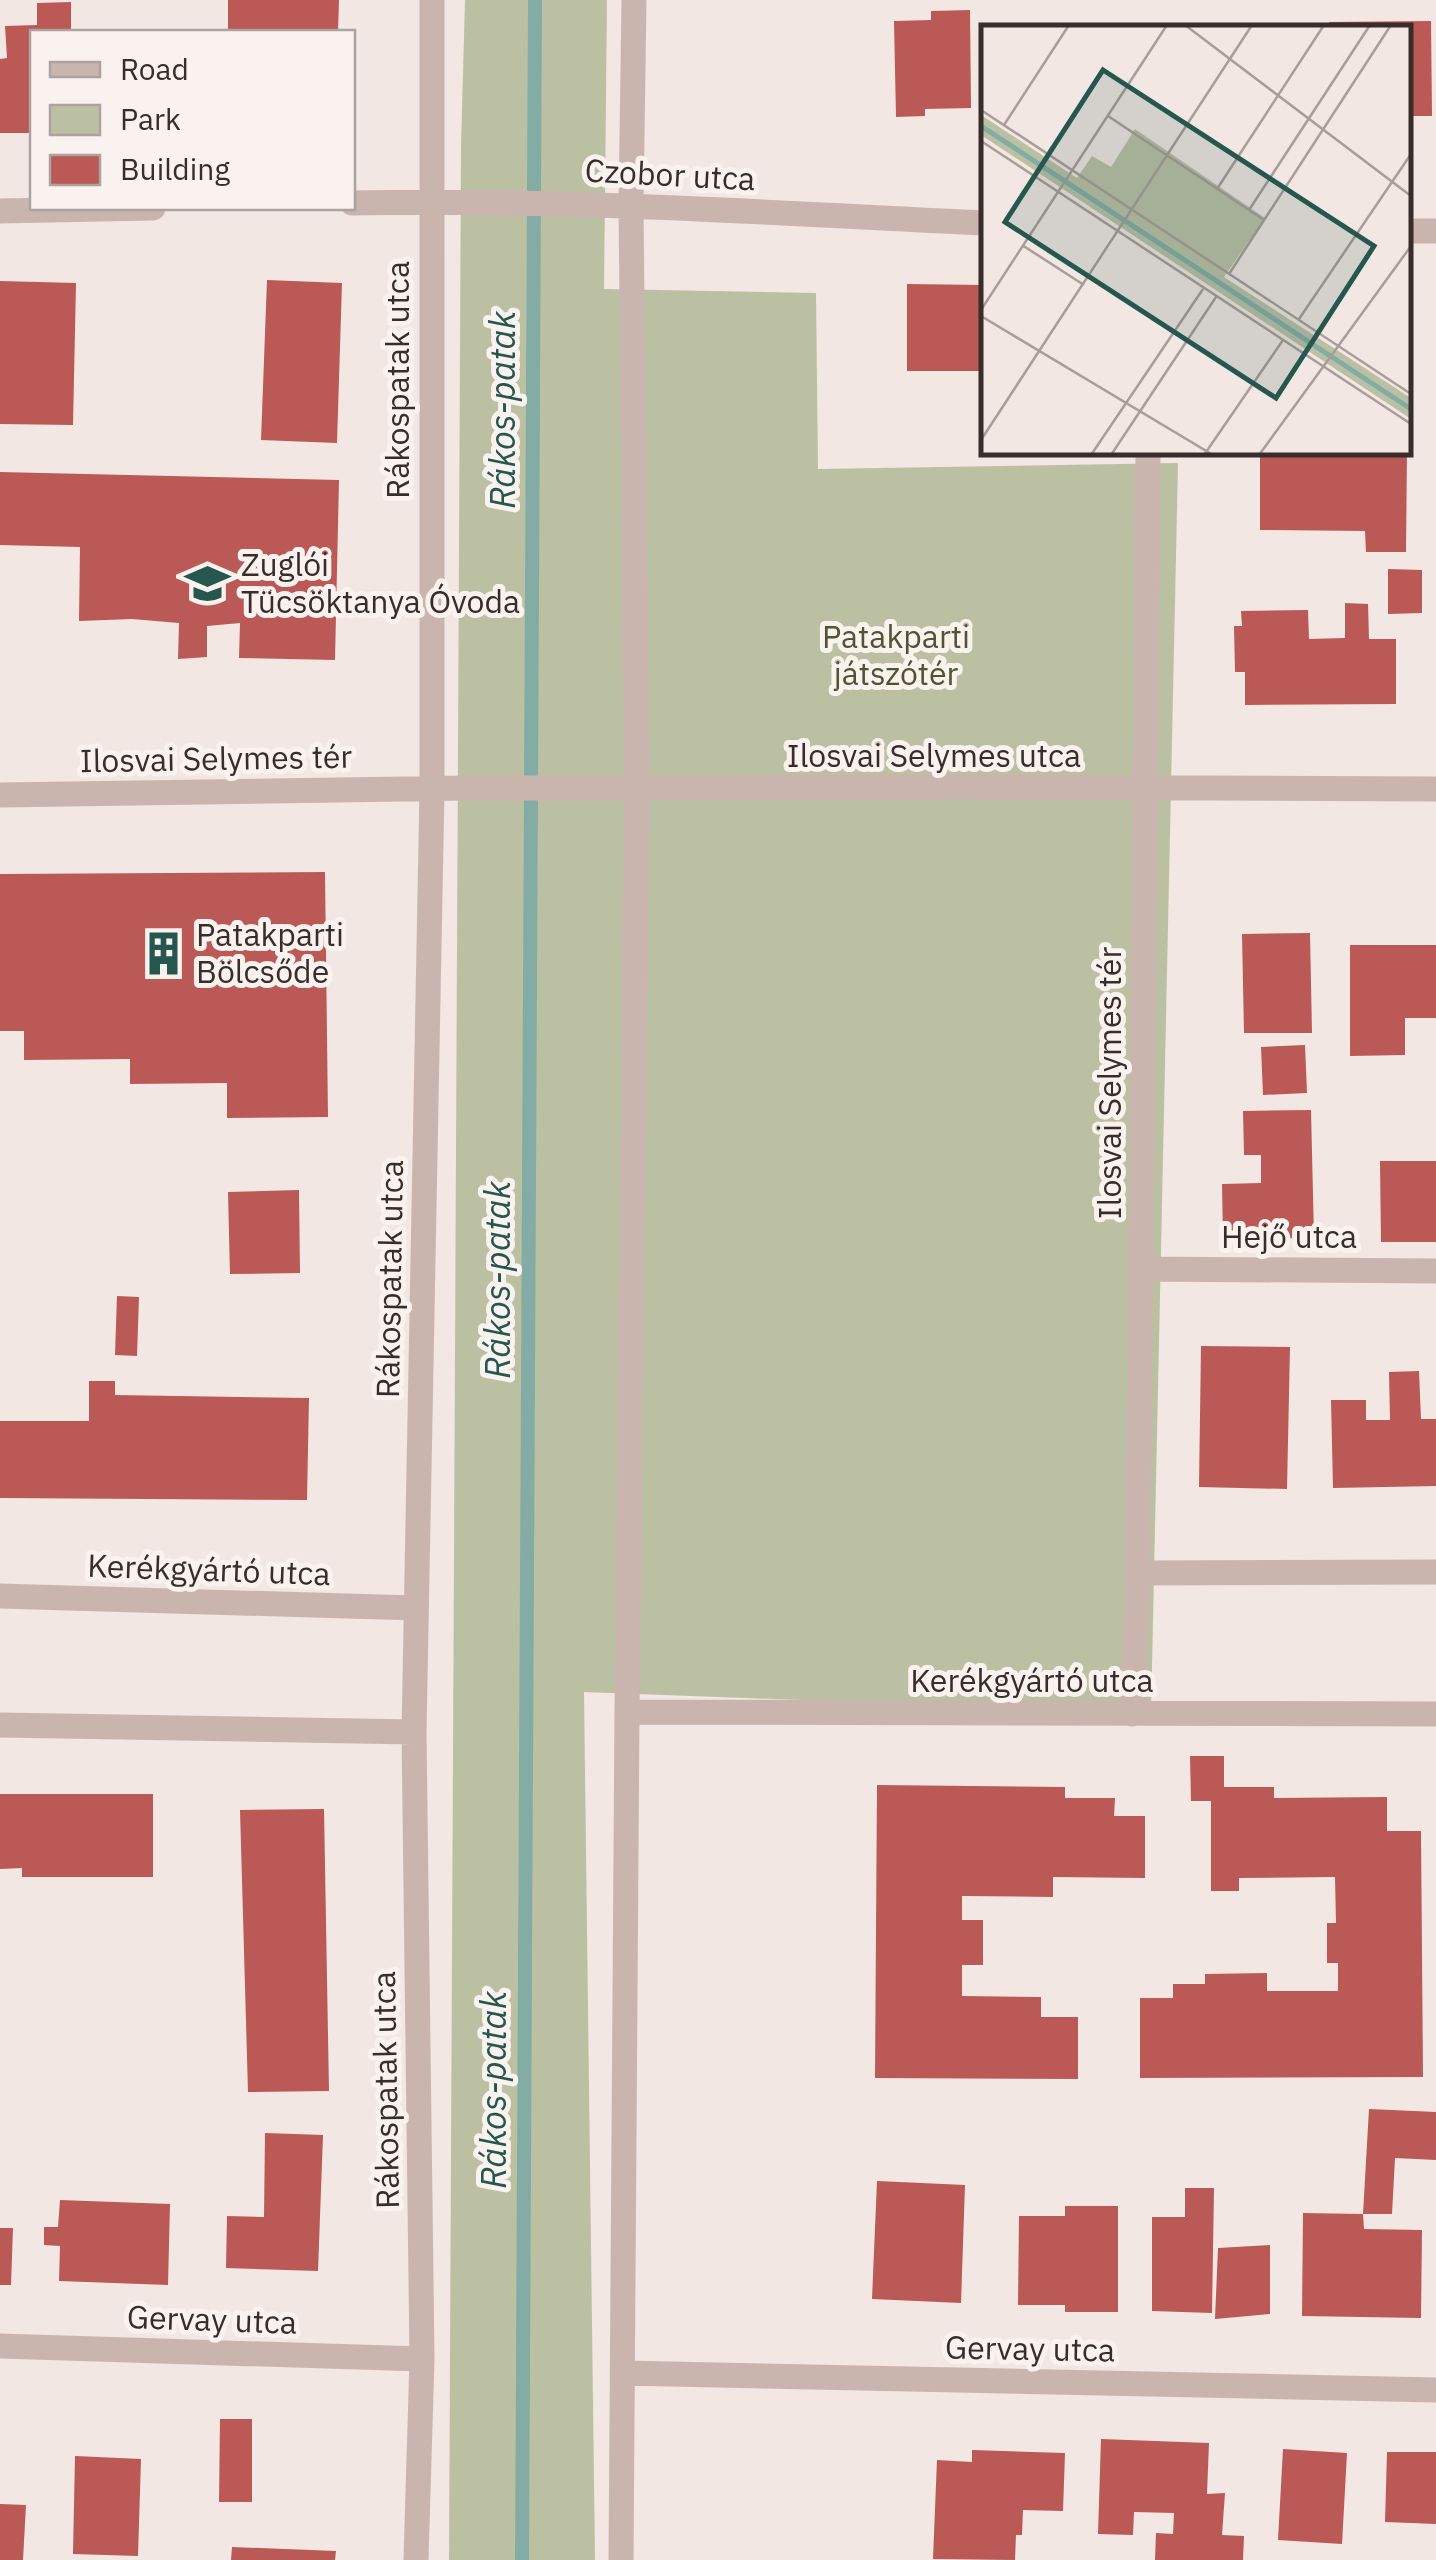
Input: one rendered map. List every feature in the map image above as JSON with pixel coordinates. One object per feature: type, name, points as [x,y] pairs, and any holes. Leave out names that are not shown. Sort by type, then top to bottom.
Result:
[{"type":"street","name":"Rákospatak utca","points":[[416,2560],[422,2359],[414,1732],[432,789],[432,0]]},
{"type":"street","points":[[621,2560],[637,788],[631,206],[634,0]]},
{"type":"street","name":"Czobor utca","points":[[355,203],[592,203],[981,223]]},
{"type":"street","points":[[0,211],[51,210]]},
{"type":"street","points":[[1411,231],[1436,230]]},
{"type":"street","name":"Ilosvai Selymes tér","points":[[1132,1714],[1138,1574],[1148,455]]},
{"type":"street","name":"Ilosvai Selymes utca","points":[[432,789],[1436,790]]},
{"type":"street","name":"Ilosvai Selymes tér","points":[[0,794],[432,789]]},
{"type":"street","name":"Hejő utca","points":[[1140,1269],[1436,1271]]},
{"type":"street","points":[[1138,1574],[1436,1572]]},
{"type":"street","name":"Kerékgyártó utca","points":[[0,1596],[416,1608]]},
{"type":"street","name":"Kerékgyártó utca","points":[[627,1712],[1436,1714]]},
{"type":"street","points":[[0,1724],[414,1732]]},
{"type":"street","name":"Gervay utca","points":[[0,2346],[422,2359]]},
{"type":"street","name":"Gervay utca","points":[[623,2373],[1436,2390]]},
{"type":"green space","name":"Patakparti játszótér","points":[[465,0],[607,0],[604,289],[816,293],[818,469],[1178,463],[1151,1713],[584,1692],[595,2560],[449,2560],[461,146]]},
{"type":"building","points":[[228,0],[339,0],[338,30],[228,30]]},
{"type":"building","points":[[71,2],[71,30],[30,30],[30,133],[0,133],[0,59],[7,58],[5,26],[37,25],[37,3]]},
{"type":"building","points":[[970,10],[971,108],[925,109],[925,116],[896,117],[894,21],[931,20],[931,11]]},
{"type":"building","points":[[1431,21],[1432,116],[1411,116],[1411,25],[1329,22]]},
{"type":"building","points":[[267,280],[342,283],[337,443],[261,440]]},
{"type":"building","points":[[0,281],[76,283],[73,425],[0,424]]},
{"type":"building","points":[[907,284],[981,285],[981,371],[907,371]]},
{"type":"building","points":[[1260,455],[1407,455],[1406,552],[1366,552],[1365,531],[1260,530]]},
{"type":"building","name":"Zuglói Tücsöktanya Óvoda","points":[[0,472],[339,480],[335,660],[239,658],[240,623],[207,626],[207,657],[178,659],[179,623],[132,619],[79,621],[80,547],[0,545]]},
{"type":"building","points":[[1388,569],[1422,570],[1422,613],[1388,614]]},
{"type":"building","points":[[1345,603],[1368,604],[1369,639],[1396,639],[1396,704],[1245,705],[1245,672],[1235,672],[1234,626],[1242,626],[1241,611],[1308,610],[1309,639],[1345,638]]},
{"type":"building","name":"Patakparti Bölcsőde","points":[[325,872],[328,1117],[227,1118],[227,1083],[130,1084],[130,1059],[24,1060],[24,1031],[0,1031],[0,874]]},
{"type":"building","points":[[1310,933],[1312,1033],[1244,1033],[1242,934]]},
{"type":"building","points":[[1350,945],[1436,945],[1436,1018],[1405,1018],[1405,1055],[1350,1056]]},
{"type":"building","points":[[1305,1045],[1307,1093],[1263,1095],[1261,1047]]},
{"type":"building","points":[[1311,1110],[1314,1238],[1223,1239],[1222,1184],[1261,1183],[1261,1155],[1244,1155],[1243,1111]]},
{"type":"building","points":[[1380,1161],[1436,1161],[1436,1242],[1381,1242]]},
{"type":"building","points":[[299,1190],[300,1273],[230,1274],[228,1192]]},
{"type":"building","points":[[117,1296],[139,1297],[137,1356],[115,1355]]},
{"type":"building","points":[[1201,1346],[1290,1347],[1287,1489],[1199,1487]]},
{"type":"building","points":[[1419,1371],[1421,1419],[1436,1419],[1436,1486],[1333,1488],[1331,1400],[1366,1400],[1366,1420],[1390,1420],[1389,1372]]},
{"type":"building","points":[[89,1381],[115,1381],[115,1395],[309,1398],[307,1500],[0,1498],[0,1421],[89,1421]]},
{"type":"building","points":[[1190,1756],[1224,1756],[1224,1787],[1274,1787],[1274,1798],[1387,1797],[1387,1831],[1421,1831],[1423,2077],[1140,2078],[1140,1998],[1173,1998],[1173,1984],[1205,1984],[1205,1974],[1267,1973],[1267,1991],[1338,1991],[1338,1963],[1327,1963],[1327,1923],[1336,1923],[1335,1877],[1239,1878],[1239,1891],[1211,1891],[1211,1801],[1191,1801]]},
{"type":"building","points":[[877,1785],[1065,1787],[1065,1798],[1115,1798],[1114,1816],[1145,1816],[1145,1878],[1053,1877],[1053,1897],[962,1896],[962,1920],[983,1920],[983,1965],[962,1965],[962,1996],[1041,1997],[1041,2017],[1078,2017],[1078,2079],[875,2078]]},
{"type":"building","points":[[0,1794],[153,1794],[153,1877],[22,1877],[22,1868],[0,1869]]},
{"type":"building","points":[[324,1809],[329,2091],[248,2092],[240,1810]]},
{"type":"building","points":[[1369,2109],[1436,2112],[1436,2160],[1395,2158],[1392,2214],[1363,2214]]},
{"type":"building","points":[[265,2133],[323,2135],[318,2271],[226,2268],[227,2216],[264,2217]]},
{"type":"building","points":[[877,2181],[965,2185],[961,2303],[872,2299]]},
{"type":"building","points":[[1185,2188],[1214,2188],[1212,2313],[1152,2311],[1152,2217],[1185,2217]]},
{"type":"building","points":[[60,2200],[170,2204],[168,2285],[59,2281],[60,2246],[44,2245],[44,2227],[58,2227]]},
{"type":"building","points":[[1065,2206],[1118,2206],[1118,2312],[1065,2312],[1065,2305],[1018,2305],[1019,2216],[1065,2216]]},
{"type":"building","points":[[1303,2213],[1363,2214],[1364,2229],[1422,2230],[1421,2318],[1302,2316]]},
{"type":"building","points":[[0,2228],[13,2228],[11,2285],[0,2285]]},
{"type":"building","points":[[1270,2245],[1270,2314],[1215,2319],[1218,2248]]},
{"type":"building","points":[[220,2419],[252,2419],[252,2502],[219,2502]]},
{"type":"building","points":[[1101,2439],[1209,2443],[1207,2494],[1225,2493],[1222,2535],[1244,2536],[1243,2560],[1155,2560],[1156,2533],[1173,2534],[1174,2513],[1134,2512],[1133,2535],[1098,2534]]},
{"type":"building","points":[[1283,2449],[1347,2453],[1342,2544],[1278,2540]]},
{"type":"building","points":[[972,2450],[1065,2453],[1063,2511],[1023,2510],[1015,2560],[933,2559],[937,2460],[972,2462]]},
{"type":"building","points":[[1387,2452],[1436,2452],[1436,2524],[1385,2522]]},
{"type":"building","points":[[75,2456],[141,2459],[138,2556],[73,2554]]},
{"type":"building","points":[[0,2504],[26,2505],[23,2560],[0,2560]]},
{"type":"building","points":[[232,2547],[336,2551],[335,2560],[231,2560]]},
{"type":"waterway","name":"Rákos-patak","points":[[522,2560],[535,0]]},
{"type":"place","name":"Zuglói Tücsöktanya Óvoda","points":[[208,583]]},
{"type":"place","name":"Patakparti Bölcsőde","points":[[163,953]]}]
